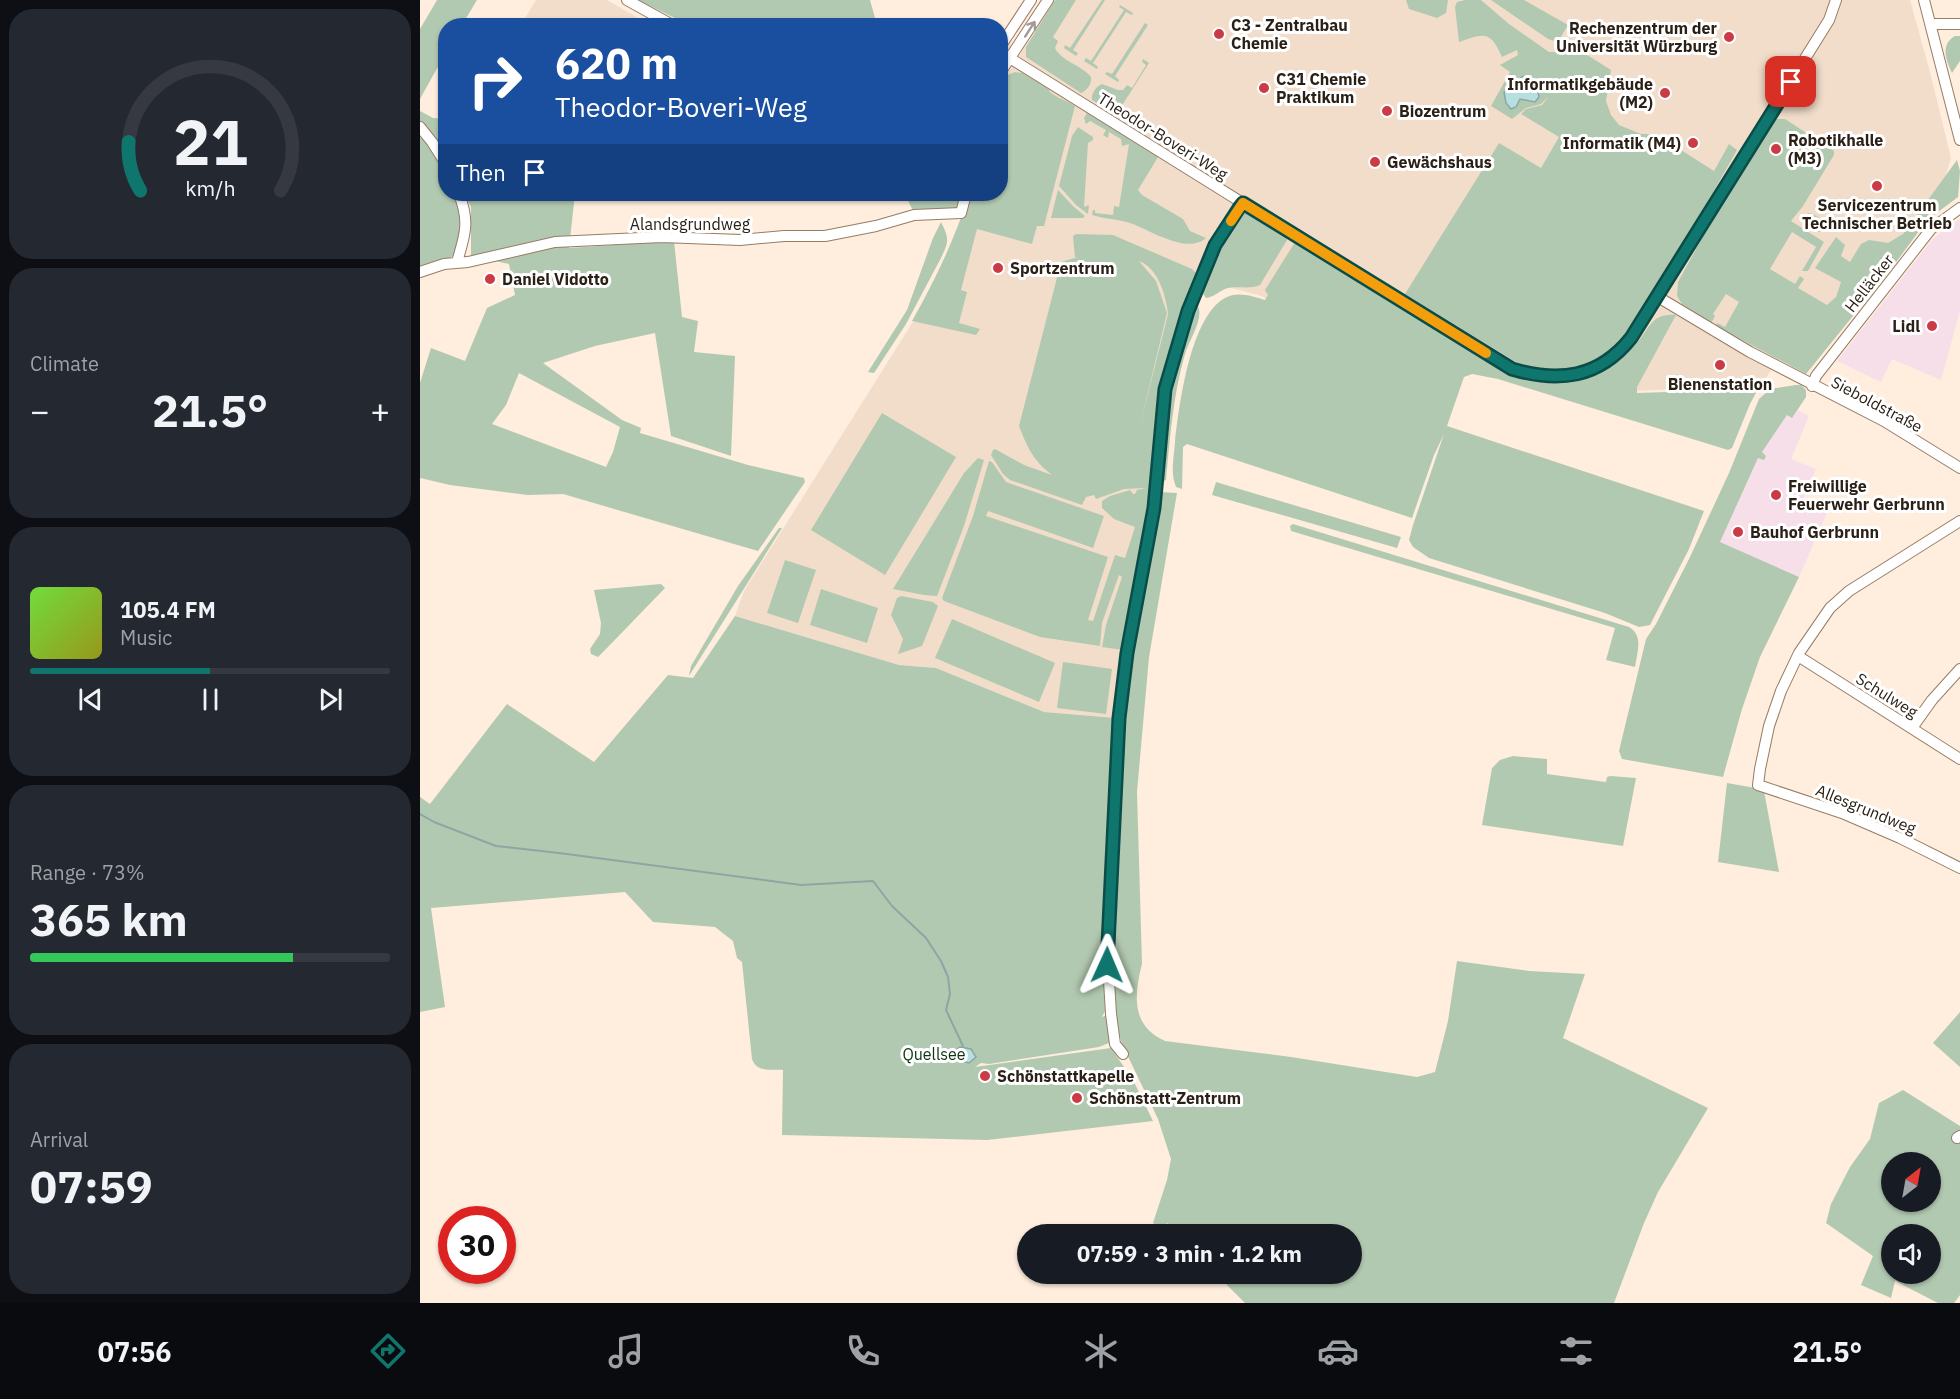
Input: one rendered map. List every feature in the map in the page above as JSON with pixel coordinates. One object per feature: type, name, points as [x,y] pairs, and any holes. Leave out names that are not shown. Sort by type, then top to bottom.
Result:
[{"type":"street","points":[[627,0],[660,18]]},
{"type":"street","points":[[1008,36],[1031,0]]},
{"type":"street","points":[[1008,62],[1048,0]]},
{"type":"street","name":"Theodor-Boveri-Weg","points":[[1008,56],[1512,369],[1559,377],[1581,374],[1607,362],[1622,350],[1631,338],[1829,20],[1836,0]]},
{"type":"street","points":[[1924,0],[1960,140]]},
{"type":"street","points":[[1932,24],[1960,24]]},
{"type":"street","points":[[420,128],[438,151]]},
{"type":"street","points":[[457,262],[466,234],[465,208],[462,201]]},
{"type":"street","name":"Alandsgrundweg","points":[[420,272],[436,266],[468,262],[555,243],[662,237],[740,240],[784,236],[825,236],[876,226],[914,215],[961,213],[964,201]]},
{"type":"street","points":[[1123,1054],[1115,1044],[1107,982],[1107,947],[1119,718],[1127,653],[1154,508],[1165,389],[1188,311],[1215,245],[1243,203]]},
{"type":"street","name":"Helläcker","points":[[1812,386],[1816,376],[1931,229],[1960,208]]},
{"type":"street","name":"Sieboldstraße","points":[[1658,297],[1779,368],[1884,421],[1960,468]]},
{"type":"street","points":[[1798,657],[1830,608],[1849,591],[1960,522]]},
{"type":"street","name":"Schulweg","points":[[1798,657],[1960,759]]},
{"type":"street","name":"Allesgrundweg","points":[[1798,657],[1781,691],[1769,726],[1758,785],[1842,813],[1900,838],[1960,868]]},
{"type":"street","points":[[1912,728],[1932,700],[1960,669]]},
{"type":"shaded area","points":[[536,0],[607,0],[638,18],[525,18]]},
{"type":"shaded area","points":[[1054,0],[1910,0],[1951,158],[1938,200],[1779,358],[1762,384],[1638,391],[1610,377],[1550,389],[1323,322],[1258,295],[1198,279],[1171,344],[1161,392],[1116,718],[1044,712],[936,668],[899,665],[735,616],[744,591],[914,320],[995,201],[1008,201],[1008,74]]},
{"type":"shaded area","points":[[1960,219],[1960,311],[1941,380],[1892,359],[1881,382],[1837,361],[1932,240]]},
{"type":"shaded area","points":[[1798,410],[1809,416],[1791,459],[1816,469],[1802,500],[1827,513],[1799,577],[1720,542],[1758,458],[1764,460],[1761,452],[1787,415],[1792,418]]},
{"type":"green space","points":[[437,0],[477,0],[466,18],[438,18],[438,67],[420,99],[420,29]]},
{"type":"green space","points":[[638,0],[870,0],[875,18],[675,18]]},
{"type":"green space","points":[[1055,0],[1076,0],[1053,37],[1058,41],[1055,48],[1058,53],[1091,77],[1089,87],[1081,93],[1026,57],[1026,47]]},
{"type":"green space","points":[[1102,0],[1105,0],[1073,50],[1078,53],[1076,56],[1064,48],[1065,45],[1070,48]]},
{"type":"green space","points":[[1406,0],[1448,0],[1446,13],[1437,18],[1409,9]]},
{"type":"green space","points":[[1481,0],[1509,24],[1549,52],[1576,48],[1611,70],[1606,101],[1611,115],[1619,125],[1641,134],[1656,134],[1714,171],[1729,144],[1737,150],[1642,314],[1619,344],[1594,363],[1572,369],[1549,370],[1516,362],[1405,294],[1499,143],[1541,168],[1559,137],[1521,114],[1526,109],[1542,105],[1549,96],[1541,104],[1526,108],[1512,119],[1491,106],[1510,72],[1500,65],[1518,55],[1517,50],[1502,57],[1494,42],[1485,36],[1459,42],[1455,7],[1457,2]]},
{"type":"green space","points":[[1491,0],[1524,0],[1568,25],[1558,42],[1548,39]]},
{"type":"green space","points":[[1120,5],[1133,13],[1132,15],[1126,12],[1093,63],[1098,67],[1097,69],[1084,61],[1086,58],[1091,61],[1124,10],[1119,7]]},
{"type":"green space","points":[[1145,23],[1148,25],[1115,76],[1118,82],[1105,74],[1107,72],[1112,74]]},
{"type":"green space","points":[[1960,36],[1960,61],[1952,73],[1946,58],[1946,48],[1950,39]]},
{"type":"green space","points":[[1143,59],[1149,63],[1116,115],[1092,100],[1094,90],[1102,84],[1118,90],[1123,90],[1127,85],[1132,88],[1146,65],[1142,62]]},
{"type":"green space","points":[[1015,72],[1022,73],[1055,96],[1075,106],[1044,226],[1037,226],[1032,244],[977,229],[961,290],[967,292],[959,323],[980,329],[976,335],[912,321],[944,259],[966,201],[1008,201],[1008,75]]},
{"type":"green space","points":[[420,111],[438,118],[438,145],[435,139],[420,122]]},
{"type":"green space","points":[[1087,113],[1158,157],[1138,190],[1142,195],[1183,219],[1190,231],[1206,238],[1198,243],[1179,243],[1130,223],[1092,215],[1095,210],[1095,213],[1113,215],[1114,206],[1119,207],[1129,144],[1122,146],[1121,139],[1109,132],[1108,138],[1103,135],[1106,130],[1090,121],[1086,124],[1084,118]]},
{"type":"green space","points":[[1785,119],[1834,151],[1834,155],[1803,206],[1791,221],[1824,242],[1808,271],[1802,271],[1816,247],[1792,232],[1770,269],[1795,284],[1800,276],[1804,279],[1798,288],[1827,305],[1836,297],[1841,282],[1815,268],[1836,237],[1845,245],[1841,256],[1850,262],[1861,244],[1869,240],[1888,243],[1903,234],[1957,160],[1960,171],[1958,197],[1922,227],[1806,374],[1716,326],[1717,323],[1725,327],[1739,302],[1726,294],[1713,314],[1715,316],[1711,323],[1682,304],[1677,296],[1678,282],[1712,220],[1772,122]]},
{"type":"green space","points":[[1078,127],[1093,137],[1093,140],[1088,143],[1084,207],[1089,205],[1088,214],[1076,205],[1059,186],[1072,136]]},
{"type":"green space","points":[[420,133],[430,144],[438,161],[438,201],[459,201],[463,209],[457,250],[450,259],[420,270]]},
{"type":"green space","points":[[1058,190],[1085,216],[1083,218],[1051,218]]},
{"type":"green space","points":[[468,201],[574,201],[569,248],[674,241],[682,317],[698,321],[694,352],[735,356],[731,456],[671,436],[655,333],[595,346],[543,363],[622,420],[641,428],[640,433],[748,465],[804,478],[805,482],[758,551],[563,494],[528,495],[450,485],[420,478],[420,383],[431,348],[465,361],[487,308],[515,295],[509,264],[471,256],[471,207]],"holes":[[[519,373],[620,427],[606,467],[492,424],[506,405]]]},
{"type":"green space","points":[[908,201],[962,201],[960,208],[915,214]]},
{"type":"green space","points":[[1243,210],[1287,236],[1287,240],[1260,285],[1229,288],[1206,298],[1201,291],[1218,248]]},
{"type":"green space","points":[[1808,213],[1824,222],[1827,226],[1826,230],[1819,232],[1806,224],[1805,219]]},
{"type":"green space","points":[[941,222],[947,239],[942,256],[906,324],[874,373],[868,372],[907,310]]},
{"type":"green space","points":[[1076,234],[1113,235],[1192,269],[1198,275],[1171,344],[1161,392],[1151,501],[1123,650],[1102,647],[1106,625],[1122,577],[1119,575],[1102,623],[1100,646],[1040,637],[944,601],[942,598],[973,516],[989,461],[1006,482],[1104,516],[1093,548],[988,511],[986,516],[1108,557],[1088,620],[1093,621],[1115,555],[1125,558],[1135,527],[1114,519],[1102,508],[1102,501],[1130,490],[1135,494],[1137,490],[1146,488],[1124,489],[1096,499],[1094,495],[1086,497],[1082,505],[1010,480],[1003,474],[991,455],[995,449],[1024,465],[1052,475],[1032,454],[1019,426],[1061,262],[1078,257],[1075,257],[1073,236]],"holes":[[[1139,261],[1146,265],[1160,283],[1168,314],[1139,430],[1167,313],[1156,281]]]},
{"type":"green space","points":[[1295,242],[1299,242],[1513,373],[1554,381],[1592,376],[1625,356],[1652,322],[1662,316],[1676,315],[1637,387],[1637,393],[1758,389],[1732,448],[1728,450],[1498,379],[1472,374],[1464,377],[1447,426],[1704,511],[1689,549],[1650,625],[1639,627],[1605,613],[1429,558],[1413,547],[1409,540],[1413,525],[1444,434],[1434,455],[1412,518],[1187,444],[1183,447],[1182,489],[1176,487],[1173,465],[1183,386],[1188,364],[1203,323],[1213,308],[1230,296],[1245,295],[1265,300],[1268,295],[1265,290]]},
{"type":"green space","points":[[1198,306],[1198,323],[1185,354],[1178,385],[1172,417],[1166,480],[1164,481],[1161,478],[1171,382],[1178,353],[1195,308]]},
{"type":"green space","points":[[1801,385],[1806,390],[1806,397],[1792,418],[1787,415],[1762,452],[1766,456],[1764,460],[1758,458],[1720,542],[1799,577],[1760,657],[1742,709],[1723,777],[1622,759],[1619,751],[1646,639],[1690,557],[1729,473],[1759,399],[1770,389]]},
{"type":"green space","points":[[882,413],[956,457],[885,575],[811,530]]},
{"type":"green space","points":[[978,458],[984,460],[964,526],[937,596],[893,589],[964,473]]},
{"type":"green space","points":[[1216,482],[1401,537],[1397,548],[1212,495]]},
{"type":"green space","points":[[1160,492],[1177,493],[1149,657],[1137,792],[1142,964],[1137,998],[1141,1018],[1146,1027],[1165,1041],[1291,1057],[1417,1077],[1435,1072],[1448,1021],[1457,961],[1529,971],[1585,974],[1563,1038],[1708,1108],[1658,1192],[1614,1303],[1245,1303],[1226,1284],[1362,1284],[1362,1224],[1153,1223],[1167,1180],[1171,1159],[1158,1119],[1123,1046],[1117,1028],[1112,954],[1123,717]]},
{"type":"green space","points":[[1293,524],[1629,627],[1637,635],[1638,640],[1635,667],[1606,660],[1615,628],[1291,531],[1290,526]]},
{"type":"green space","points":[[779,528],[782,528],[689,676],[691,666],[738,586]]},
{"type":"green space","points":[[785,560],[816,570],[798,623],[767,613]]},
{"type":"green space","points":[[661,584],[665,588],[598,657],[591,654],[590,649],[600,634],[601,623],[594,590]]},
{"type":"green space","points":[[821,589],[878,608],[867,643],[810,625]]},
{"type":"green space","points":[[901,596],[933,602],[938,606],[922,646],[898,654],[903,639],[891,615],[897,598]]},
{"type":"green space","name":"Quellsee","points":[[735,616],[899,665],[936,668],[1044,712],[1116,718],[1106,864],[1105,1011],[1102,1017],[1107,1015],[1111,1038],[1109,1043],[1099,1047],[989,1064],[981,1063],[975,1067],[1111,1048],[1133,1080],[1153,1121],[987,1140],[782,1135],[783,1070],[761,1068],[752,1059],[742,962],[737,958],[733,941],[715,927],[653,922],[625,892],[431,908],[445,1007],[420,1012],[420,797],[430,804],[507,704],[594,762],[668,675],[693,678]]},
{"type":"green space","points":[[952,619],[1055,663],[1039,702],[935,658]]},
{"type":"green space","points":[[1063,662],[1112,669],[1106,714],[1057,708]]},
{"type":"green space","points":[[1513,756],[1547,759],[1547,774],[1606,782],[1607,777],[1610,776],[1636,778],[1623,846],[1482,825],[1492,768],[1500,760]]},
{"type":"green space","points":[[1727,783],[1764,791],[1779,872],[1718,862]]},
{"type":"green space","points":[[1960,1012],[1960,1067],[1933,1043]]},
{"type":"green space","points":[[1903,1090],[1960,1126],[1960,1295],[1954,1303],[1938,1303],[1901,1284],[1941,1284],[1941,1224],[1881,1224],[1881,1284],[1894,1284],[1891,1298],[1861,1285],[1873,1256],[1826,1223],[1831,1204],[1850,1167],[1870,1139],[1879,1103]]},
{"type":"water","points":[[1523,76],[1530,86],[1537,88],[1539,97],[1535,102],[1520,99],[1516,107],[1511,109],[1506,103],[1504,92]]},
{"type":"water","points":[[960,1047],[971,1049],[976,1057],[969,1063],[954,1059],[953,1052]]},
{"type":"waterway","points":[[420,814],[434,822],[496,846],[801,885],[873,881],[892,906],[926,938],[941,961],[948,977],[950,994],[946,1010],[963,1046]]},
{"type":"slow traffic","points":[[1231,221],[1243,203],[1486,353]]},
{"type":"place","name":"C3 - Zentralbau Chemie","points":[[1219,34]]},
{"type":"place","name":"Rechenzentrum der Universität Würzburg","points":[[1729,37]]},
{"type":"place","name":"C31 Chemie Praktikum","points":[[1264,88]]},
{"type":"place","name":"Informatikgebäude (M2)","points":[[1665,93]]},
{"type":"place","name":"Biozentrum","points":[[1387,111]]},
{"type":"place","name":"Informatik (M4)","points":[[1693,143]]},
{"type":"place","name":"Robotikhalle (M3)","points":[[1776,149]]},
{"type":"place","name":"Gewächshaus","points":[[1375,162]]},
{"type":"place","name":"Servicezentrum Technischer Betrieb","points":[[1877,186]]},
{"type":"place","name":"Sportzentrum","points":[[998,268]]},
{"type":"place","name":"Daniel Vidotto","points":[[490,279]]},
{"type":"place","name":"Lidl","points":[[1932,326]]},
{"type":"place","name":"Bienenstation","points":[[1720,365]]},
{"type":"place","name":"Freiwillige Feuerwehr Gerbrunn","points":[[1776,495]]},
{"type":"place","name":"Bauhof Gerbrunn","points":[[1738,532]]},
{"type":"place","name":"Schönstattkapelle","points":[[985,1076]]},
{"type":"place","name":"Schönstatt-Zentrum","points":[[1077,1098]]},
{"type":"route","points":[[1107,965],[1119,718],[1127,653],[1154,508],[1165,389],[1188,311],[1215,245],[1239,208],[1243,203],[1512,369],[1552,377],[1581,374],[1607,362],[1622,350],[1631,338],[1791,82]]}]
